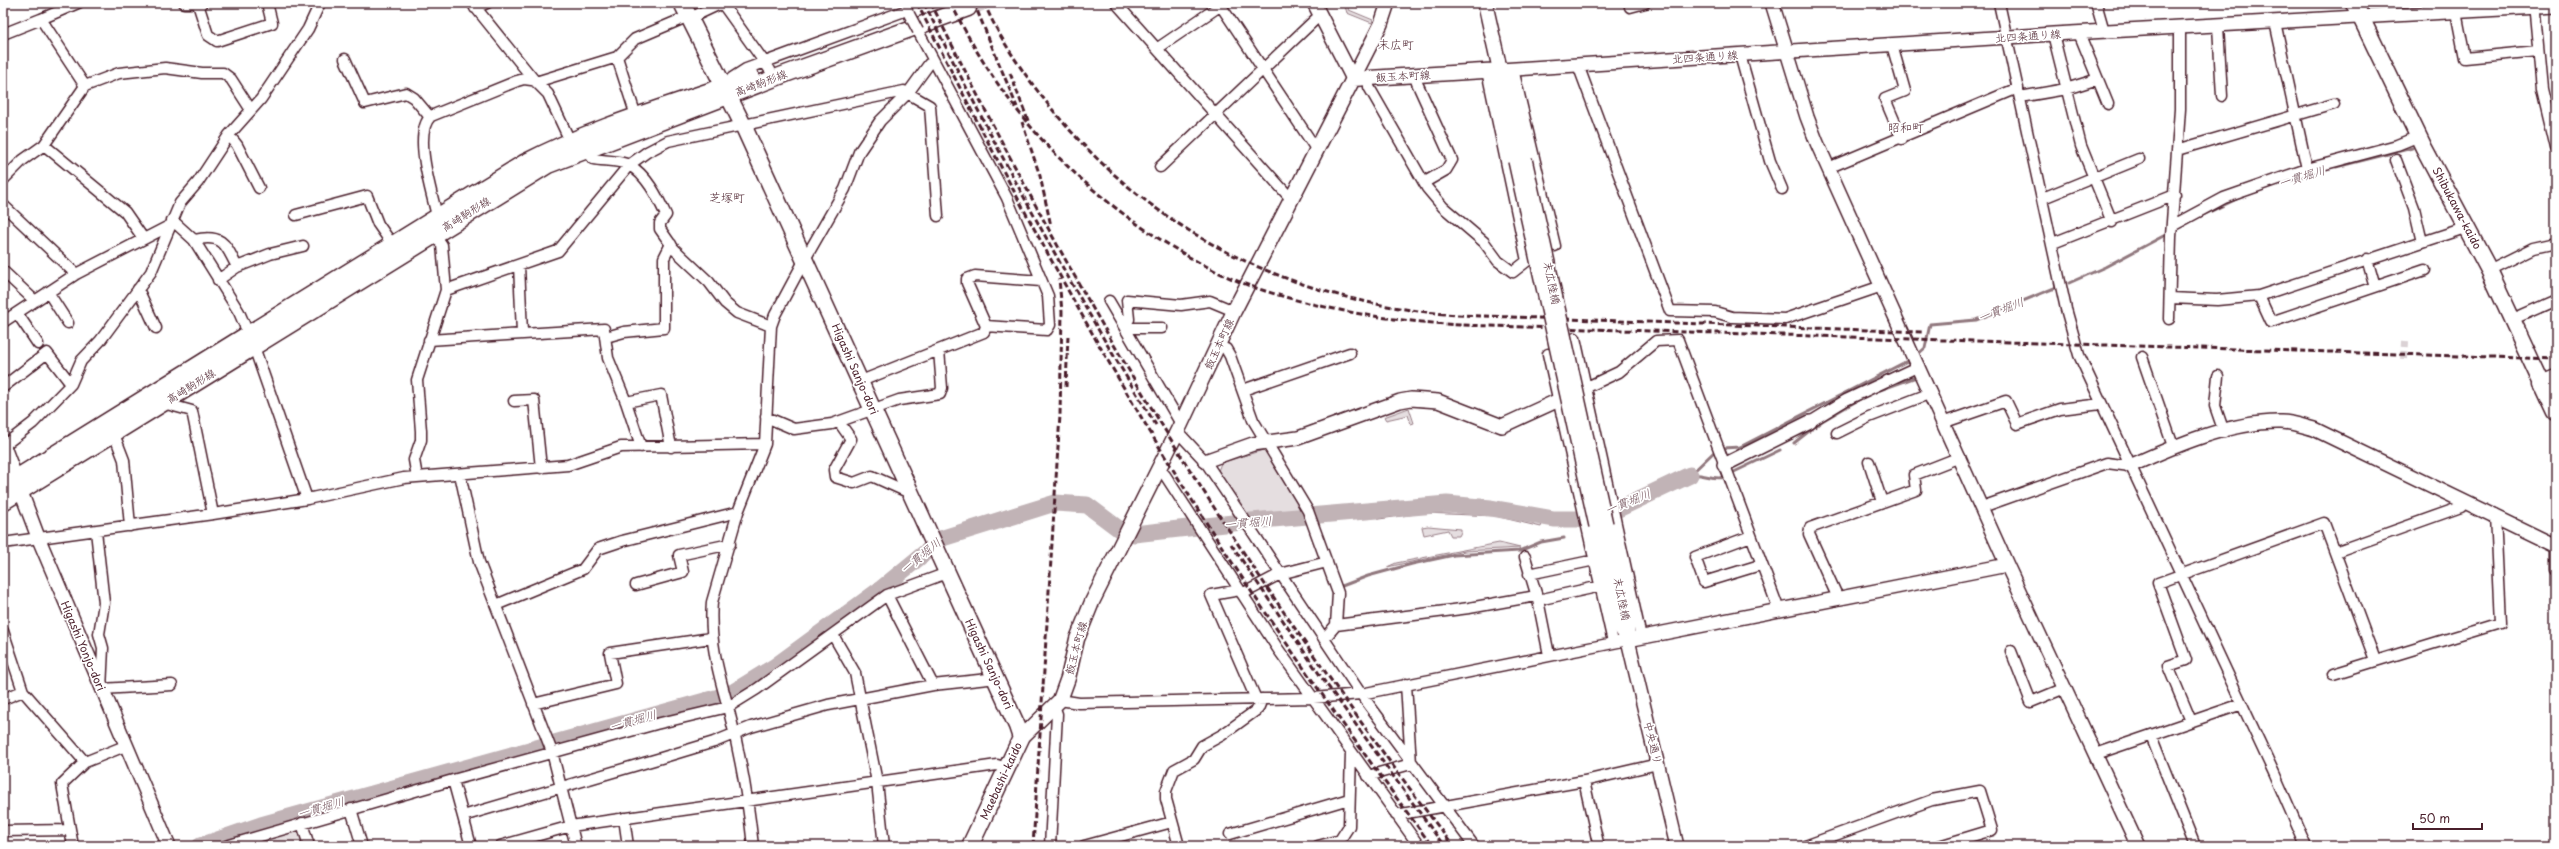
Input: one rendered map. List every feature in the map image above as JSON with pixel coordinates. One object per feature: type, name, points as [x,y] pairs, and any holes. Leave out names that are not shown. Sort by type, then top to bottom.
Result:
[{"type":"main road","points":[[1485,3],[1500,70]]},
{"type":"main road","name":"Shibukawa-kaido","points":[[2354,3],[2419,136],[2468,227],[2541,385],[2556,414]]},
{"type":"main road","name":"高崎駒形線","points":[[3,502],[13,485],[252,340],[434,234],[533,173],[586,148],[769,71],[961,5]]},
{"type":"main road","name":"Higashi Sanjo-dori","points":[[687,12],[724,91],[743,125],[861,381],[947,573],[997,678],[1022,738]]},
{"type":"main road","name":"飯玉本町線","points":[[1022,738],[1057,703],[1068,678],[1080,628],[1219,346],[1234,311],[1353,79],[1500,70]]},
{"type":"main road","name":"高崎駒形線","points":[[13,485],[114,434],[163,403],[392,244],[504,174],[570,141],[636,116],[724,91]]},
{"type":"main road","points":[[2541,385],[2556,379]]},
{"type":"main road","name":"Maebashi-kaido","points":[[970,846],[1022,738]]},
{"type":"street","points":[[3,34],[41,19],[62,6],[78,3]]},
{"type":"street","points":[[184,3],[200,4],[208,35],[217,41],[272,22],[267,3]]},
{"type":"street","points":[[487,3],[474,5],[534,80],[548,94],[570,141]]},
{"type":"street","points":[[438,216],[422,144],[426,122],[430,117],[517,81],[554,78],[617,57],[635,39],[687,12],[722,3],[769,71],[781,82],[793,79],[919,32]]},
{"type":"street","points":[[1116,3],[1158,48],[1292,200]]},
{"type":"street","points":[[1314,3],[1353,79]]},
{"type":"street","points":[[1353,79],[1381,24],[1388,3]]},
{"type":"street","points":[[1630,7],[1645,3]]},
{"type":"street","points":[[1772,3],[1807,117],[1828,168],[1945,422],[2007,565],[2138,846]]},
{"type":"street","points":[[1999,3],[2075,344],[2101,404],[2242,704],[2305,846]]},
{"type":"street","points":[[2096,3],[2104,32]]},
{"type":"street","points":[[3,445],[33,423],[71,384],[81,361],[100,340],[151,272],[170,223],[180,203],[198,182],[229,135],[251,110],[308,28],[319,4]]},
{"type":"street","points":[[1158,48],[1221,4],[1262,69],[1316,149]]},
{"type":"street","points":[[2534,5],[2543,93],[2556,148]]},
{"type":"street","name":"北四条通り線","points":[[1500,70],[1786,51],[2007,39],[2053,34],[2361,18],[2441,8],[2456,12],[2478,7],[2534,5],[2556,6]]},
{"type":"street","points":[[769,71],[907,9],[933,62],[1007,198],[1048,296],[1050,325],[1047,330],[986,326]]},
{"type":"street","points":[[2456,12],[2465,58],[2538,51]]},
{"type":"street","points":[[1160,167],[1320,15]]},
{"type":"street","points":[[41,19],[85,86]]},
{"type":"street","points":[[2276,22],[2294,116],[2307,169]]},
{"type":"street","points":[[2218,26],[2222,96]]},
{"type":"street","points":[[2169,319],[2172,230],[2177,150],[2180,28]]},
{"type":"street","points":[[2079,33],[2108,104]]},
{"type":"street","points":[[2053,34],[2081,146],[2112,222]]},
{"type":"street","points":[[1892,45],[1905,91],[1885,98],[1902,139]]},
{"type":"street","points":[[1740,55],[1770,161],[1782,189]]},
{"type":"street","points":[[617,57],[636,116]]},
{"type":"street","points":[[345,60],[365,103],[406,93],[414,98],[430,117]]},
{"type":"street","points":[[753,846],[748,800],[711,638],[712,602],[738,512],[765,444],[771,326],[775,315],[804,259],[846,189],[859,152],[880,121],[908,93],[929,64],[933,62]]},
{"type":"street","points":[[1578,65],[1670,311],[1715,312],[1732,317],[1785,319],[1882,286]]},
{"type":"street","points":[[3,180],[23,160],[44,145],[85,86],[120,73],[154,69],[223,73],[231,79],[251,110]]},
{"type":"street","points":[[1369,78],[1370,87],[1425,182],[1443,207],[1484,242],[1498,261],[1513,272],[1527,261],[1520,163],[1500,70]]},
{"type":"street","name":"末広陸橋","points":[[1500,70],[1506,77],[1520,163],[1599,518],[1628,620],[1628,640]]},
{"type":"street","points":[[1415,76],[1416,83],[1452,160],[1446,170],[1425,182]]},
{"type":"street","points":[[1828,168],[1902,139],[1968,108],[2019,93],[2066,89],[2098,79]]},
{"type":"street","points":[[446,290],[558,251],[629,165],[647,152],[668,141],[904,91],[930,106],[938,216]]},
{"type":"street","points":[[2177,150],[2334,104]]},
{"type":"street","points":[[229,135],[237,145],[259,188]]},
{"type":"street","points":[[2172,230],[2224,198],[2307,169],[2397,145],[2419,136]]},
{"type":"street","points":[[44,145],[125,212],[143,238]]},
{"type":"street","points":[[586,148],[593,159],[629,165],[650,186],[666,215],[660,223],[660,229],[671,244],[709,282],[725,303],[737,313],[771,326]]},
{"type":"street","points":[[2043,198],[2139,159]]},
{"type":"street","points":[[2396,160],[2414,208],[2422,242]]},
{"type":"street","points":[[1520,163],[1554,246]]},
{"type":"street","points":[[2053,243],[2112,222],[2175,195]]},
{"type":"street","points":[[296,215],[367,196],[378,224],[392,244]]},
{"type":"street","points":[[3,205],[76,274]]},
{"type":"street","points":[[3,322],[76,274],[170,223]]},
{"type":"street","points":[[170,223],[194,240],[239,312],[252,340],[308,499]]},
{"type":"street","points":[[2170,298],[2217,300],[2259,296],[2367,259],[2468,227]]},
{"type":"street","points":[[417,477],[414,460],[421,440],[421,431],[417,380],[446,290],[442,246],[434,234]]},
{"type":"street","points":[[194,240],[212,237],[225,244],[237,268]]},
{"type":"street","points":[[2489,270],[2533,248],[2556,243]]},
{"type":"street","points":[[606,337],[624,332],[664,328],[664,258],[671,244]]},
{"type":"street","points":[[218,280],[237,268],[270,254],[303,246]]},
{"type":"street","points":[[2367,259],[2375,287]]},
{"type":"street","points":[[519,265],[522,333]]},
{"type":"street","points":[[2259,296],[2271,322],[2425,270]]},
{"type":"street","points":[[3,271],[35,301]]},
{"type":"street","points":[[861,381],[984,332],[986,326],[967,283],[967,278],[975,276],[1041,281]]},
{"type":"street","points":[[138,289],[156,328]]},
{"type":"street","points":[[48,292],[68,322]]},
{"type":"street","points":[[1124,325],[1129,319],[1127,300],[1181,305],[1210,301],[1234,311]]},
{"type":"street","points":[[2511,320],[2556,300]]},
{"type":"street","points":[[1109,301],[1124,325],[1179,428],[1205,461],[1361,694],[1411,764],[1474,846]]},
{"type":"street","points":[[17,313],[38,344]]},
{"type":"street","points":[[1124,325],[1162,328]]},
{"type":"street","points":[[429,340],[604,329],[608,358],[626,402],[641,447]]},
{"type":"street","points":[[1575,338],[1585,388],[1599,518],[1595,560],[1613,642]]},
{"type":"street","points":[[1205,461],[1265,442],[1298,438],[1400,401],[1411,399],[1438,401],[1502,426],[1558,402],[1619,372],[1656,341],[1678,340],[1751,536],[1760,565],[1778,610]]},
{"type":"street","points":[[1219,346],[1226,349],[1230,356],[1253,420],[1310,516],[1327,562],[1338,594],[1336,625],[1324,639]]},
{"type":"street","points":[[766,417],[794,429],[839,422],[899,400],[940,394],[942,388],[939,350]]},
{"type":"street","points":[[1243,390],[1350,352]]},
{"type":"street","points":[[3,387],[47,353],[71,384]]},
{"type":"street","points":[[1548,354],[1558,402],[1641,637]]},
{"type":"street","points":[[2142,357],[2173,446]]},
{"type":"street","points":[[1724,465],[1810,422],[1871,388],[1916,360]]},
{"type":"street","points":[[2218,376],[2215,406],[2224,432]]},
{"type":"street","points":[[1837,434],[1869,417],[1931,393]]},
{"type":"street","points":[[626,402],[661,395],[671,447]]},
{"type":"street","points":[[514,400],[534,400],[541,468]]},
{"type":"street","points":[[1945,422],[2006,401],[2017,424],[2060,409],[2101,404]]},
{"type":"street","points":[[163,403],[192,411],[213,514]]},
{"type":"street","points":[[839,422],[851,439],[834,470],[835,477],[854,483],[872,476],[912,494]]},
{"type":"street","points":[[1982,507],[2107,463],[2130,466],[2173,446],[2264,422],[2282,422],[2314,429],[2556,546]]},
{"type":"street","points":[[114,434],[124,460],[130,526]]},
{"type":"street","points":[[3,543],[38,537],[96,531],[308,499],[417,477],[568,465],[621,447],[765,444]]},
{"type":"street","name":"Higashi Yonjo-dori","points":[[3,445],[13,485],[38,537],[125,746],[169,846]]},
{"type":"street","points":[[1838,598],[1810,534],[1810,528],[1916,490],[1914,475],[1960,457]]},
{"type":"street","points":[[1869,462],[1882,502]]},
{"type":"street","points":[[1158,468],[1165,475],[1203,535],[1313,698],[1419,846]]},
{"type":"street","points":[[460,474],[477,552],[551,751],[562,788],[576,846]]},
{"type":"street","points":[[2335,552],[2462,507],[2465,502]]},
{"type":"street","points":[[496,605],[582,569],[598,550],[622,541],[738,512]]},
{"type":"street","points":[[2333,674],[2500,623],[2494,515]]},
{"type":"street","points":[[2191,722],[2168,666],[2186,660],[2158,583],[2324,522],[2375,660]]},
{"type":"street","points":[[96,531],[104,603],[99,634],[103,648],[101,689],[172,685]]},
{"type":"street","points":[[1751,536],[1695,557],[1704,582],[1760,565]]},
{"type":"street","points":[[636,585],[683,572],[679,555],[730,544]]},
{"type":"street","points":[[2556,552],[2556,571]]},
{"type":"street","points":[[1525,557],[1528,574],[1537,598],[1549,655]]},
{"type":"street","points":[[1528,574],[1595,560]]},
{"type":"street","points":[[1179,846],[1172,822],[1166,791],[1174,770],[1194,759],[1202,746],[1222,735],[1258,709],[1259,699],[1211,595],[1241,592],[1280,574],[1327,562]]},
{"type":"street","points":[[1050,846],[1057,703],[1313,698],[1361,694],[1613,642],[2007,565]]},
{"type":"street","points":[[226,846],[551,751],[727,705],[758,689],[887,595],[947,573]]},
{"type":"street","points":[[1336,625],[1537,598],[1601,586]]},
{"type":"street","points":[[887,595],[933,685]]},
{"type":"street","points":[[3,632],[23,691],[85,762]]},
{"type":"street","points":[[833,635],[856,673],[878,782],[884,846]]},
{"type":"street","points":[[533,704],[616,684],[610,653],[711,638]]},
{"type":"street","name":"中央通り","points":[[1628,640],[1677,846]]},
{"type":"street","points":[[2011,651],[2031,702],[2065,688]]},
{"type":"street","points":[[462,816],[562,788],[734,734],[751,727],[860,697],[933,685],[997,678]]},
{"type":"street","points":[[1406,684],[1411,764]]},
{"type":"street","points":[[3,698],[23,691]]},
{"type":"street","points":[[2096,754],[2242,704]]},
{"type":"street","points":[[2151,736],[2195,846]]},
{"type":"street","points":[[73,846],[62,784],[85,762],[125,746]]},
{"type":"street","points":[[1318,846],[1340,843],[1349,826],[1351,752]]},
{"type":"street","points":[[500,846],[571,826],[997,764],[1007,768]]},
{"type":"street","points":[[1368,776],[1411,764]]},
{"type":"street","points":[[1396,815],[1584,781],[1658,764]]},
{"type":"street","points":[[453,780],[471,846]]},
{"type":"street","points":[[1584,781],[1598,843],[1597,846]]},
{"type":"street","points":[[1804,846],[1837,836],[1932,800],[1980,791],[1992,830],[1939,846]]},
{"type":"street","points":[[1230,834],[1349,799]]},
{"type":"street","points":[[351,809],[362,846]]},
{"type":"street","points":[[624,818],[628,846]]},
{"type":"street","points":[[1084,846],[1172,822]]},
{"type":"street","points":[[302,823],[309,846]]},
{"type":"street","points":[[3,831],[69,830]]},
{"type":"street","points":[[1837,836],[1840,846]]},
{"type":"shaded area","points":[[1344,3],[1346,3],[1349,10],[1373,20],[1372,23],[1347,13]]},
{"type":"shaded area","points":[[1409,408],[1414,423],[1411,424],[1408,415],[1386,420],[1384,417]]},
{"type":"shaded area","points":[[1266,450],[1302,508],[1301,511],[1247,516],[1218,471],[1221,463]]},
{"type":"shaded area","points":[[1447,507],[1502,514],[1542,524],[1541,527],[1495,516],[1424,513],[1379,519],[1376,512]]},
{"type":"shaded area","points":[[1428,526],[1461,529],[1461,532],[1459,536],[1451,536],[1448,530],[1424,535],[1422,527]]},
{"type":"shaded area","points":[[1499,543],[1520,548],[1465,551],[1387,567],[1396,563]]},
{"type":"shaded area","points":[[301,826],[306,846],[234,846]]},
{"type":"waterway","name":"一貫堀川","points":[[2336,167],[2412,148]]},
{"type":"waterway","name":"一貫堀川","points":[[2201,216],[2241,197]]},
{"type":"waterway","name":"一貫堀川","points":[[2069,283],[2105,267],[2169,233]]},
{"type":"waterway","name":"一貫堀川","points":[[1916,356],[1925,348],[1930,324],[1976,320],[2057,287]]},
{"type":"waterway","name":"一貫堀川","points":[[2521,321],[2556,305]]},
{"type":"waterway","name":"一貫堀川","points":[[1723,448],[1740,447],[1911,359]]},
{"type":"waterway","points":[[1880,390],[1916,377]]},
{"type":"waterway","points":[[1794,443],[1822,421],[1860,399]]},
{"type":"waterway","points":[[1732,473],[1780,450]]},
{"type":"waterway","name":"一貫堀川","points":[[1691,474],[1715,451]]},
{"type":"waterway","points":[[1690,475],[1694,474],[1716,478],[1725,477]]},
{"type":"waterway","name":"一貫堀川","points":[[200,846],[261,825],[730,694],[774,667],[882,588],[943,538],[1055,503],[1087,505],[1119,529],[1134,534],[1251,521],[1447,504],[1491,508],[1554,519],[1580,519],[1616,510],[1690,475]]},
{"type":"waterway","points":[[1342,586],[1368,576],[1412,564],[1454,555],[1519,551],[1541,542],[1564,538]]},
{"type":"tunnel","points":[[968,8],[982,3]]},
{"type":"tunnel","points":[[2404,359],[2405,342]]},
{"type":"railway","points":[[917,3],[954,77],[1032,224],[1113,370],[1156,441],[1200,512],[1268,616],[1337,716],[1432,846]]},
{"type":"railway","points":[[924,3],[978,111],[1064,270],[1156,425]]},
{"type":"railway","points":[[931,3],[991,122],[1054,240],[1121,356],[1190,470],[1317,661],[1453,846]]},
{"type":"railway","points":[[951,3],[988,70],[1010,101],[1059,157],[1086,183],[1115,207],[1172,247],[1228,277],[1281,296],[1331,308],[1408,321],[1460,325],[2556,359]]},
{"type":"railway","points":[[974,3],[1017,107]]},
{"type":"railway","points":[[984,3],[1007,47],[1035,88],[1056,114],[1096,157],[1139,196],[1186,228],[1235,256],[1287,279],[1342,296],[1398,308],[1457,315],[1922,332]]},
{"type":"railway","points":[[1010,73],[1029,123]]},
{"type":"railway","points":[[1022,122],[1040,176],[1051,226]]},
{"type":"railway","points":[[1033,846],[1060,415],[1062,312],[1059,279]]},
{"type":"railway","points":[[1066,387],[1068,335]]},
{"type":"railway","points":[[1231,544],[1322,678],[1444,846]]},
{"type":"district","name":"末広町","points":[[1396,45]]},
{"type":"district","name":"昭和町","points":[[1906,128]]},
{"type":"district","name":"芝塚町","points":[[727,198]]}]
